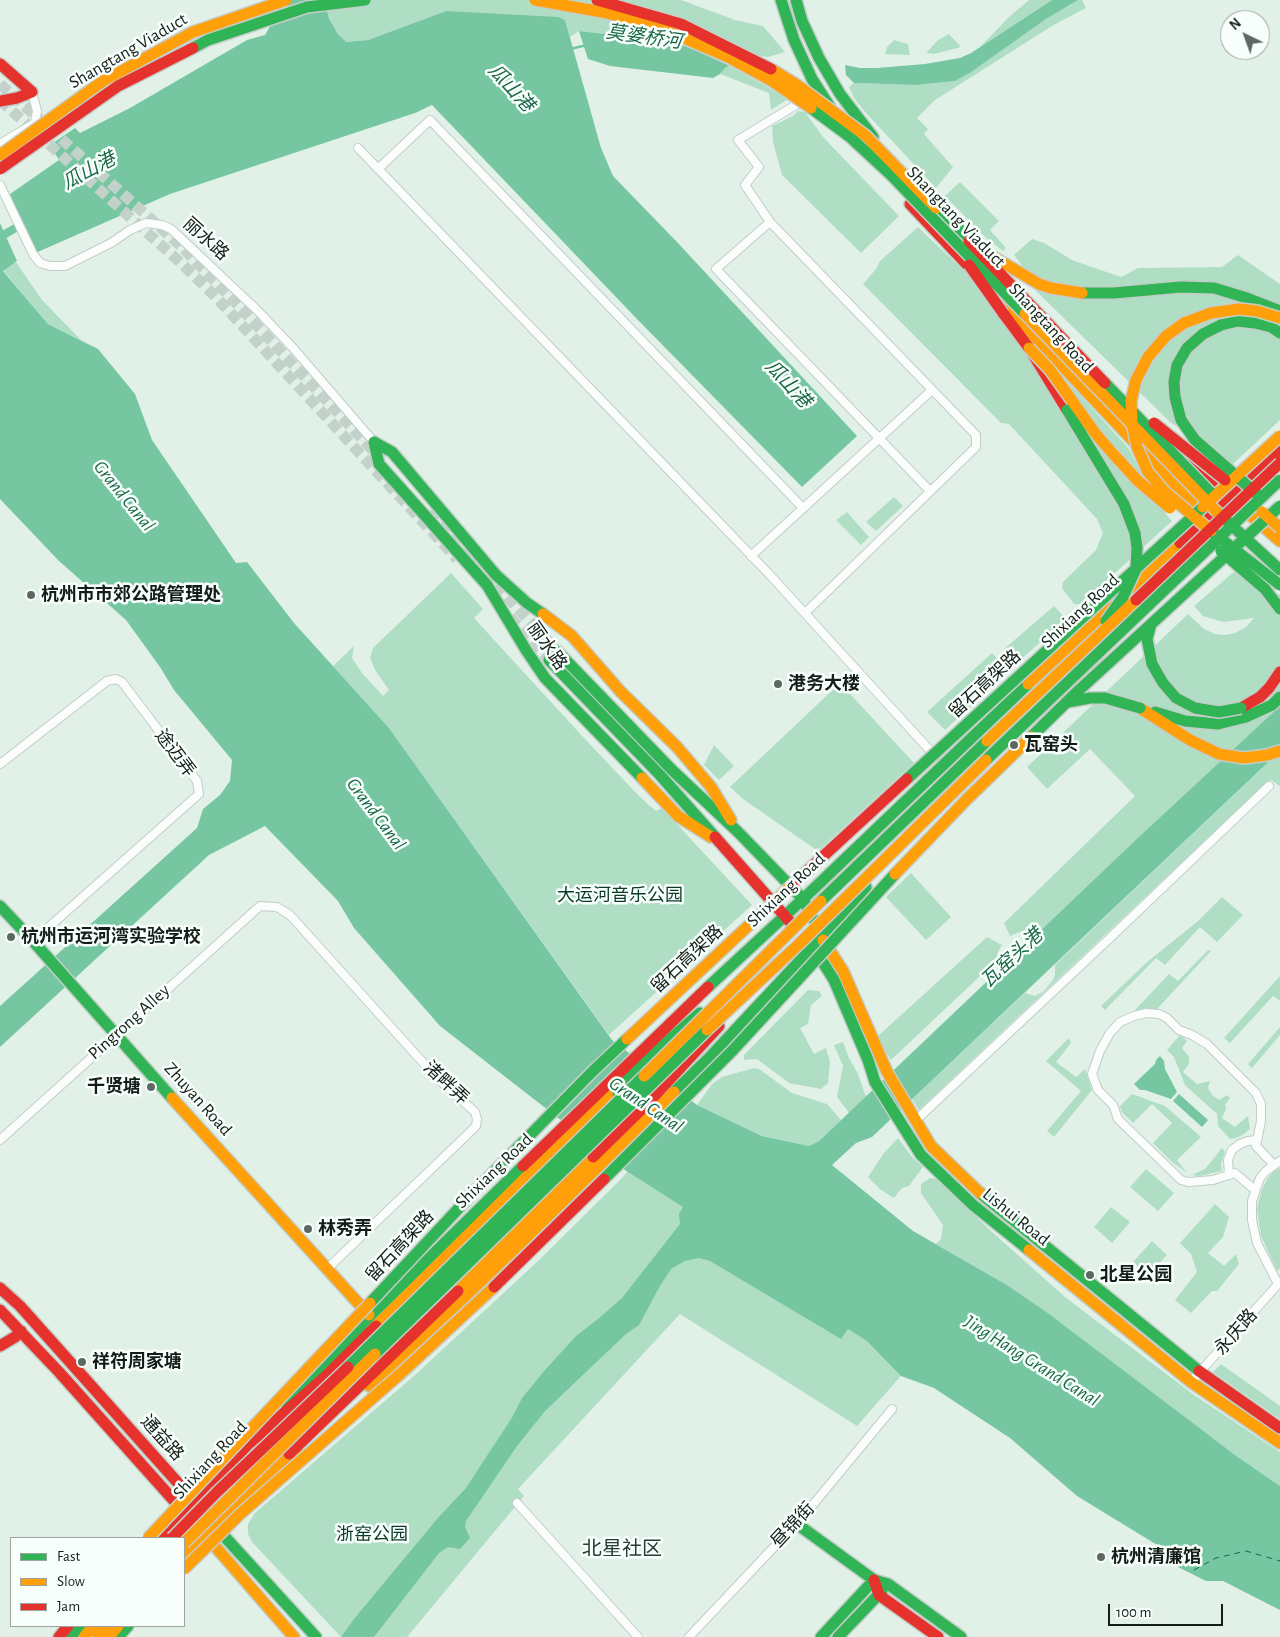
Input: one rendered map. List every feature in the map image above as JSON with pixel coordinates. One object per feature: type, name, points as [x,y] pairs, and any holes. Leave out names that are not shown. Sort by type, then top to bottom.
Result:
[{"type":"main road","name":"Shangtang Viaduct","points":[[0,154],[103,81],[194,32],[286,0]]},
{"type":"main road","name":"Shangtang Viaduct","points":[[0,169],[118,86],[208,40],[307,7],[365,0]]},
{"type":"main road","name":"Shangtang Viaduct","points":[[535,0],[602,12],[651,24],[728,57],[772,81],[818,112],[850,137],[891,175],[1208,502],[1280,570]]},
{"type":"main road","name":"Shangtang Viaduct","points":[[597,0],[681,24],[763,64],[804,90],[866,136],[1216,497],[1280,558]]},
{"type":"main road","name":"Shangtang Road","points":[[781,0],[794,40],[812,80],[839,122],[879,172],[1172,482],[1280,581]]},
{"type":"main road","name":"Shangtang Road","points":[[796,0],[802,21],[819,58],[840,94],[867,130],[1102,379],[1280,542]]},
{"type":"main road","points":[[0,64],[32,92],[18,98],[0,101]]},
{"type":"main road","points":[[943,227],[978,279],[1029,348],[1124,504],[1135,533],[1137,548],[1136,569],[1123,597],[1084,651]]},
{"type":"main road","points":[[958,231],[1030,280],[1051,288],[1098,294],[1181,287],[1214,288],[1280,311]]},
{"type":"main road","points":[[1280,318],[1257,311],[1239,309],[1211,313],[1184,323],[1166,336],[1148,357],[1136,380],[1131,401],[1132,422],[1137,447],[1148,472],[1165,492],[1185,510],[1280,585]]},
{"type":"main road","points":[[1280,333],[1271,327],[1255,323],[1238,321],[1221,325],[1203,334],[1187,348],[1177,365],[1174,382],[1175,397],[1181,420],[1195,440],[1280,513]]},
{"type":"main road","points":[[1029,348],[1050,370],[1095,433],[1138,481],[1251,576],[1265,589],[1280,609]]},
{"type":"main road","points":[[1124,401],[1240,492],[1280,528]]},
{"type":"main road","name":"留石高架路","points":[[149,1537],[474,1192],[593,1071],[1280,436]]},
{"type":"main road","name":"丽水路","points":[[374,442],[392,452],[496,575],[527,603],[572,636],[620,692],[677,747],[711,787],[738,832]]},
{"type":"main road","name":"丽水路","points":[[374,442],[379,464],[487,585],[545,678],[678,816],[723,845]]},
{"type":"main road","name":"Shixiang Road","points":[[161,1537],[370,1316],[673,1020],[803,899],[1073,641],[1280,450]]},
{"type":"main road","points":[[173,1537],[861,861],[1280,463]]},
{"type":"main road","points":[[185,1542],[226,1499],[998,747],[1280,480]]},
{"type":"main road","points":[[289,1454],[401,1358],[582,1183],[743,1022],[822,938],[857,896],[962,789],[1089,664],[1280,488]]},
{"type":"main road","points":[[185,1568],[240,1514],[400,1374],[511,1271],[733,1050],[911,856],[960,806],[1078,691],[1280,506]]},
{"type":"main road","points":[[1177,577],[1153,613],[1147,639],[1152,664],[1162,683],[1176,698],[1195,708],[1219,712],[1241,708],[1260,697],[1280,672]]},
{"type":"main road","name":"丽水路","points":[[558,652],[672,770],[738,832],[803,899],[822,938]]},
{"type":"main road","name":"丽水路","points":[[549,660],[660,775],[813,947]]},
{"type":"main road","points":[[998,747],[1025,724],[1046,710],[1075,699],[1104,698],[1185,721],[1218,724],[1246,717],[1272,704],[1280,697]]},
{"type":"main road","points":[[1140,708],[1190,740],[1219,754],[1244,758],[1280,751]]},
{"type":"main road","name":"Zhuyan Road","points":[[0,906],[370,1316]]},
{"type":"main road","name":"Lishui Road","points":[[822,938],[843,971],[886,1072],[931,1146],[983,1196],[1201,1372],[1280,1428]]},
{"type":"main road","name":"Lishui Road","points":[[813,947],[834,980],[876,1082],[921,1156],[973,1205],[1191,1382],[1280,1444]]},
{"type":"main road","points":[[251,1442],[326,1376],[629,1075],[743,978]]},
{"type":"main road","points":[[185,1553],[376,1371],[650,1102],[703,1046],[741,999]]},
{"type":"main road","name":"通益路","points":[[0,1288],[20,1306],[88,1380],[316,1637]]},
{"type":"main road","name":"通益路","points":[[0,1310],[22,1331],[204,1533],[294,1637]]},
{"type":"main road","points":[[0,1346],[22,1331]]},
{"type":"main road","points":[[59,1372],[88,1380]]},
{"type":"main road","points":[[797,1524],[874,1580],[888,1584],[961,1637]]},
{"type":"main road","points":[[874,1580],[879,1595],[938,1637]]},
{"type":"main road","points":[[821,1637],[874,1580]]},
{"type":"main road","points":[[838,1637],[888,1584]]},
{"type":"main road","points":[[59,1637],[90,1627]]},
{"type":"main road","points":[[98,1637],[106,1627]]},
{"type":"main road","points":[[108,1637],[117,1627]]},
{"type":"main road","points":[[118,1637],[127,1627]]},
{"type":"street","points":[[805,613],[976,447],[976,435],[770,222],[745,185],[759,167],[738,140],[819,90]]},
{"type":"street","points":[[0,144],[35,123],[37,110],[32,92]]},
{"type":"street","points":[[378,169],[430,120],[803,508]]},
{"type":"street","points":[[358,148],[752,556],[943,765]]},
{"type":"street","name":"丽水路","points":[[0,186],[33,254],[40,263],[50,266],[64,266],[111,243],[146,222],[171,229],[258,311],[294,349],[374,442]]},
{"type":"street","points":[[770,222],[716,270],[930,491]]},
{"type":"street","points":[[752,556],[932,390]]},
{"type":"street","name":"途迈弄","points":[[0,764],[107,681],[116,679],[122,682],[197,781],[199,794],[33,941]]},
{"type":"street","points":[[915,1121],[1111,938],[1269,786]]},
{"type":"street","name":"Pingrong Alley","points":[[0,1140],[260,906]]},
{"type":"street","name":"渚畔弄","points":[[260,906],[277,907],[290,915],[436,1077],[475,1112],[477,1119],[476,1126],[327,1269]]},
{"type":"street","points":[[1255,1190],[1235,1173],[1214,1180],[1198,1182],[1181,1180],[1118,1119],[1113,1105],[1098,1090],[1092,1074],[1100,1051],[1110,1033],[1120,1022],[1146,1013],[1159,1014],[1167,1018],[1179,1030],[1207,1044],[1256,1093],[1261,1104],[1261,1121],[1256,1146],[1277,1163],[1266,1171],[1255,1190],[1252,1202],[1252,1220],[1258,1243],[1279,1283]]},
{"type":"street","points":[[1229,1175],[1228,1160],[1232,1150],[1240,1144],[1257,1140]]},
{"type":"street","name":"永庆路","points":[[1191,1382],[1279,1283]]},
{"type":"street","name":"昼锦街","points":[[689,1637],[797,1524],[892,1409]]},
{"type":"street","points":[[517,1503],[638,1637]]},
{"type":"green space","points":[[324,0],[681,0],[735,20],[763,26],[785,52],[768,57],[691,48],[660,40],[579,31],[570,37],[565,20],[446,11],[368,40],[345,42],[338,34],[329,17]]},
{"type":"green space","points":[[1029,0],[1052,0],[980,47],[1009,17]]},
{"type":"green space","points":[[1078,0],[1082,0],[1086,8],[1052,26],[935,100],[917,118],[928,129],[924,134],[953,167],[936,188],[866,113],[854,98],[849,87],[854,83],[916,85],[955,81],[970,73],[1046,19]]},
{"type":"green space","points":[[949,34],[961,47],[934,54],[926,53],[938,40]]},
{"type":"green space","points":[[894,40],[908,44],[910,55],[885,54],[887,47]]},
{"type":"green space","points":[[730,66],[788,99],[771,110],[769,93],[720,74],[726,67]]},
{"type":"green space","points":[[798,111],[805,112],[823,137],[899,216],[861,253],[782,175],[773,142],[772,126],[793,116]]},
{"type":"green space","points":[[960,182],[999,221],[990,230],[1006,248],[1003,251],[986,238],[945,196]]},
{"type":"green space","points":[[918,227],[958,265],[1129,449],[1159,506],[1172,521],[1081,604],[1074,604],[1062,588],[1063,582],[1096,550],[1103,533],[1097,519],[1009,424],[1001,423],[863,284],[876,269],[880,261]]},
{"type":"green space","points":[[1032,239],[1044,243],[1072,260],[1121,277],[1138,268],[1222,267],[1238,255],[1280,284],[1280,420],[1233,464],[1170,422],[1033,288],[1021,264],[1014,255]]},
{"type":"green space","points":[[16,262],[42,300],[81,340],[48,324],[3,270]]},
{"type":"green space","points":[[894,497],[903,506],[876,531],[866,522]]},
{"type":"green space","points":[[847,512],[869,537],[861,545],[836,520]]},
{"type":"green space","points":[[1236,570],[1280,595],[1280,706],[1041,930],[1032,927],[1010,936],[1004,923],[1135,796],[1090,749],[1047,789],[1027,767],[1188,614],[1204,629],[1215,634],[1235,633],[1246,627],[1254,618],[1223,622],[1203,616],[1194,606]]},
{"type":"green space","name":"大运河音乐公园","points":[[451,573],[483,609],[474,618],[640,797],[656,811],[662,808],[752,905],[609,1035],[389,728],[333,666],[354,646],[352,658],[362,673],[383,696],[389,690],[375,670],[370,658],[373,648]]},
{"type":"green space","points":[[1054,606],[1066,619],[1017,663],[1004,649]]},
{"type":"green space","points":[[992,653],[1008,670],[945,730],[927,712]]},
{"type":"green space","points":[[840,683],[914,763],[821,848],[815,849],[743,799],[730,787]]},
{"type":"green space","points":[[714,745],[734,766],[719,780],[704,765]]},
{"type":"green space","points":[[1280,751],[1280,786],[1271,780],[1246,802],[919,1110],[912,1099],[1025,993],[1035,996],[1043,992],[1053,980],[1055,965]]},
{"type":"green space","points":[[911,873],[951,917],[926,940],[886,897]]},
{"type":"green space","points":[[1222,897],[1243,915],[1217,942],[1200,927],[1165,965],[1156,958],[1105,1010],[1101,1006],[1146,963],[1198,921]]},
{"type":"green space","points":[[987,937],[1002,945],[996,961],[891,1060],[878,1036]]},
{"type":"green space","points":[[1208,950],[1211,951],[1157,1009],[1134,1011],[1169,974],[1178,981]]},
{"type":"green space","points":[[1280,976],[1280,1001],[1273,996],[1230,1043],[1224,1038]]},
{"type":"green space","points":[[808,990],[819,991],[822,996],[811,1005],[808,1024],[800,1028],[814,1054],[826,1048],[830,1062],[828,1083],[821,1089],[789,1083],[757,1059],[744,1060],[744,1055]]},
{"type":"green space","points":[[1280,1027],[1280,1035],[1252,1068],[1248,1064]]},
{"type":"green space","points":[[1180,1035],[1187,1041],[1182,1048],[1189,1057],[1189,1064],[1183,1072],[1197,1084],[1210,1081],[1208,1088],[1212,1095],[1219,1100],[1227,1095],[1230,1098],[1225,1105],[1226,1109],[1222,1118],[1235,1127],[1248,1116],[1250,1129],[1244,1134],[1230,1139],[1218,1126],[1217,1114],[1185,1085],[1174,1057],[1167,1050]]},
{"type":"green space","points":[[1069,1038],[1071,1043],[1056,1062],[1076,1077],[1085,1069],[1092,1090],[1054,1137],[1047,1131],[1081,1091],[1046,1061]]},
{"type":"green space","points":[[843,1042],[866,1097],[849,1113],[837,1097],[843,1066],[834,1045]]},
{"type":"green space","points":[[754,1068],[759,1069],[792,1093],[827,1104],[841,1120],[819,1141],[809,1146],[762,1136],[697,1105],[712,1084],[722,1077]]},
{"type":"green space","points":[[1132,1094],[1165,1106],[1201,1137],[1177,1160],[1187,1173],[1171,1161],[1153,1143],[1172,1123],[1152,1104],[1133,1123],[1122,1112],[1120,1106]]},
{"type":"green space","points":[[898,1138],[912,1157],[923,1167],[909,1186],[902,1188],[894,1198],[881,1190],[868,1177],[884,1153]]},
{"type":"green space","points":[[1222,1148],[1225,1152],[1221,1164],[1222,1171],[1200,1176],[1192,1175],[1205,1169]]},
{"type":"green space","name":"浙窑公园","points":[[638,1159],[928,1345],[857,1426],[680,1314],[518,1489],[524,1496],[407,1637],[341,1637],[252,1542],[248,1534],[248,1524],[255,1513],[415,1375],[538,1261],[622,1178]]},
{"type":"green space","points":[[1280,1168],[1280,1268],[1277,1271],[1261,1236],[1257,1209],[1261,1192],[1267,1179]]},
{"type":"green space","points":[[1146,1169],[1174,1193],[1158,1211],[1130,1187]]},
{"type":"green space","points":[[930,1178],[937,1179],[991,1231],[1065,1297],[1194,1395],[1280,1452],[1280,1486],[1235,1455],[1007,1285],[936,1244],[941,1239],[943,1225],[921,1193],[921,1184]]},
{"type":"green space","points":[[1215,1204],[1229,1217],[1223,1237],[1208,1253],[1224,1266],[1236,1254],[1239,1264],[1217,1291],[1212,1291],[1191,1313],[1175,1300],[1197,1272],[1191,1254],[1180,1243]]},
{"type":"green space","points":[[1111,1207],[1130,1222],[1112,1243],[1094,1227]]},
{"type":"green space","points":[[1152,1241],[1167,1255],[1148,1275],[1133,1262]]},
{"type":"green space","points":[[1221,1364],[1280,1406],[1280,1419],[1213,1372]]},
{"type":"water","points":[[285,0],[324,0],[329,18],[338,34],[346,42],[368,40],[446,11],[558,17],[565,20],[601,148],[613,176],[677,242],[857,436],[802,487],[637,319],[432,105],[415,113],[170,194],[33,254],[10,194],[59,160],[50,145],[75,128],[80,133],[130,108],[247,40],[265,35]]},
{"type":"water","points":[[1052,0],[1078,0],[1046,19],[970,73],[955,81],[916,85],[854,83],[846,75],[845,65],[860,68],[877,68],[925,64],[960,58],[971,53]]},
{"type":"water","points":[[579,31],[660,40],[691,48],[730,66],[713,78],[610,66],[588,59]]},
{"type":"water","points":[[0,223],[17,261],[3,271],[48,324],[98,349],[135,394],[152,440],[236,563],[247,562],[294,623],[389,728],[612,1040],[697,1105],[762,1136],[809,1146],[819,1141],[1280,706],[1280,751],[872,1137],[856,1143],[832,1165],[913,1231],[1007,1285],[1049,1314],[1235,1455],[1280,1486],[1280,1610],[1223,1581],[1206,1581],[1178,1567],[1167,1551],[1077,1496],[1010,1438],[934,1388],[901,1376],[867,1341],[848,1329],[841,1339],[710,1261],[699,1258],[685,1261],[671,1269],[639,1325],[626,1334],[545,1411],[517,1446],[466,1521],[465,1527],[470,1538],[460,1549],[448,1547],[439,1553],[374,1637],[341,1637],[437,1519],[466,1488],[513,1416],[522,1398],[545,1370],[576,1336],[622,1298],[680,1224],[679,1214],[683,1207],[625,1170],[440,1026],[354,928],[338,901],[265,826],[209,855],[0,1047],[0,1006],[197,828],[203,809],[220,795],[230,781],[232,760],[174,690],[126,620],[59,561],[0,499]]},
{"type":"water","points":[[1160,1056],[1177,1092],[1171,1099],[1140,1090],[1134,1084],[1155,1064]]},
{"type":"water","points":[[1179,1094],[1208,1120],[1202,1127],[1173,1101]]},
{"type":"waterway","name":"莫婆桥河","points":[[570,49],[587,45]]},
{"type":"waterway","name":"瓜山港","points":[[0,237],[24,223]]},
{"type":"ferry route","points":[[1194,1570],[1216,1558],[1246,1551],[1280,1561]]},
{"type":"tunnel","points":[[0,84],[181,246],[379,457]]},
{"type":"tunnel","points":[[0,100],[215,296],[457,559]]},
{"type":"tunnel","points":[[429,512],[558,652]]},
{"type":"tunnel","points":[[510,617],[549,660]]},
{"type":"traffic: fast","points":[[193,48],[208,40],[307,7],[365,0]]},
{"type":"traffic: fast","points":[[781,0],[794,40],[812,79],[830,107]]},
{"type":"traffic: fast","points":[[796,0],[802,21],[819,58],[840,94],[873,137]]},
{"type":"traffic: fast","points":[[811,108],[850,137],[891,175],[1025,314]]},
{"type":"traffic: fast","points":[[932,200],[976,246]]},
{"type":"traffic: fast","points":[[1082,293],[1114,293],[1181,287],[1214,288],[1280,311]]},
{"type":"traffic: fast","points":[[1221,325],[1238,321],[1255,323],[1271,327],[1280,333]]},
{"type":"traffic: fast","points":[[1221,325],[1203,334],[1187,348],[1177,365],[1174,382],[1175,397],[1181,420],[1195,440],[1258,495]]},
{"type":"traffic: fast","points":[[1105,383],[1212,494]]},
{"type":"traffic: fast","points":[[1067,410],[1124,504],[1135,533],[1137,548],[1136,569],[1123,597],[1106,621]]},
{"type":"traffic: fast","points":[[374,442],[379,464],[487,585],[545,678],[642,778]]},
{"type":"traffic: fast","points":[[374,442],[392,452],[496,575],[527,603],[543,614]]},
{"type":"traffic: fast","points":[[986,760],[1280,480]]},
{"type":"traffic: fast","points":[[1031,737],[1078,691],[1280,506]]},
{"type":"traffic: fast","points":[[907,779],[1203,507]]},
{"type":"traffic: fast","points":[[1217,512],[1280,570]]},
{"type":"traffic: fast","points":[[1211,531],[1280,585]]},
{"type":"traffic: fast","points":[[1221,551],[1265,589],[1280,609]]},
{"type":"traffic: fast","points":[[1151,624],[1147,639],[1152,664],[1163,683],[1176,698],[1195,708],[1219,712],[1241,708]]},
{"type":"traffic: fast","points":[[558,652],[672,770],[738,832],[803,899],[813,919]]},
{"type":"traffic: fast","points":[[549,660],[660,775],[715,837]]},
{"type":"traffic: fast","points":[[708,987],[1028,684]]},
{"type":"traffic: fast","points":[[1155,712],[1185,721],[1218,724],[1246,717],[1272,705],[1280,697]]},
{"type":"traffic: fast","points":[[1068,702],[1090,698],[1105,698],[1140,708]]},
{"type":"traffic: fast","points":[[821,901],[987,741]]},
{"type":"traffic: fast","points":[[604,1179],[733,1050],[895,874]]},
{"type":"traffic: fast","points":[[674,1092],[709,1058],[866,887]]},
{"type":"traffic: fast","points":[[0,906],[172,1098]]},
{"type":"traffic: fast","points":[[815,950],[834,980],[868,1060],[875,1082],[921,1155],[973,1205],[1029,1250]]},
{"type":"traffic: fast","points":[[608,1096],[629,1075],[700,1013]]},
{"type":"traffic: fast","points":[[375,1354],[707,1030]]},
{"type":"traffic: fast","points":[[370,1303],[474,1192],[627,1039]]},
{"type":"traffic: fast","points":[[348,1367],[644,1076]]},
{"type":"traffic: fast","points":[[286,1404],[370,1316],[523,1166]]},
{"type":"traffic: fast","points":[[980,1193],[1199,1371]]},
{"type":"traffic: fast","points":[[797,1524],[874,1580],[888,1584],[961,1637]]},
{"type":"traffic: fast","points":[[214,1525],[316,1637]]},
{"type":"traffic: fast","points":[[821,1637],[874,1580]]},
{"type":"traffic: fast","points":[[838,1637],[882,1591]]},
{"type":"traffic: fast","points":[[71,1637],[79,1627]]},
{"type":"traffic: fast","points":[[118,1637],[127,1627]]},
{"type":"traffic: slow","points":[[0,155],[103,81],[193,32],[286,0]]},
{"type":"traffic: slow","points":[[535,0],[602,12],[651,24],[728,57],[772,81],[811,108]]},
{"type":"traffic: slow","points":[[771,69],[797,85],[866,136],[936,208]]},
{"type":"traffic: slow","points":[[990,255],[1039,284],[1082,293]]},
{"type":"traffic: slow","points":[[997,297],[1172,482],[1207,513]]},
{"type":"traffic: slow","points":[[1211,531],[1165,492],[1148,472],[1137,447],[1132,423],[1131,401],[1136,380],[1148,357],[1166,336],[1184,323],[1211,313],[1239,309],[1257,311],[1280,318]]},
{"type":"traffic: slow","points":[[1025,314],[1217,512]]},
{"type":"traffic: slow","points":[[1029,348],[1050,370],[1095,433],[1114,455],[1138,481],[1170,508]]},
{"type":"traffic: slow","points":[[1203,507],[1280,436]]},
{"type":"traffic: slow","points":[[1240,506],[1280,541]]},
{"type":"traffic: slow","points":[[1262,512],[1280,528]]},
{"type":"traffic: slow","points":[[1028,684],[1180,543]]},
{"type":"traffic: slow","points":[[987,741],[1136,600]]},
{"type":"traffic: slow","points":[[543,614],[572,636],[621,692],[677,747],[711,787],[731,820]]},
{"type":"traffic: slow","points":[[1140,708],[1190,740],[1219,754],[1244,758],[1280,751]]},
{"type":"traffic: slow","points":[[895,874],[967,799],[1031,737]]},
{"type":"traffic: slow","points":[[707,1030],[798,945],[986,760]]},
{"type":"traffic: slow","points":[[642,778],[678,816],[711,837]]},
{"type":"traffic: slow","points":[[627,1039],[793,884]]},
{"type":"traffic: slow","points":[[644,1076],[821,901]]},
{"type":"traffic: slow","points":[[823,940],[843,971],[887,1072],[931,1146],[980,1193]]},
{"type":"traffic: slow","points":[[369,1386],[401,1358],[526,1238],[674,1092]]},
{"type":"traffic: slow","points":[[376,1326],[608,1096]]},
{"type":"traffic: slow","points":[[172,1098],[369,1315]]},
{"type":"traffic: slow","points":[[458,1291],[593,1157]]},
{"type":"traffic: slow","points":[[1029,1250],[1191,1382],[1280,1443]]},
{"type":"traffic: slow","points":[[185,1568],[240,1514],[400,1374],[494,1287]]},
{"type":"traffic: slow","points":[[149,1537],[370,1303]]},
{"type":"traffic: slow","points":[[185,1542],[375,1354]]},
{"type":"traffic: slow","points":[[185,1553],[204,1533],[297,1448]]},
{"type":"traffic: slow","points":[[205,1535],[294,1637]]},
{"type":"traffic: slow","points":[[84,1637],[92,1627]]},
{"type":"traffic: slow","points":[[98,1637],[106,1627]]},
{"type":"traffic: slow","points":[[109,1637],[117,1627]]},
{"type":"traffic: jam","points":[[597,0],[681,24],[771,69]]},
{"type":"traffic: jam","points":[[0,169],[118,86],[193,48]]},
{"type":"traffic: jam","points":[[0,64],[32,92],[17,98],[0,101]]},
{"type":"traffic: jam","points":[[910,204],[974,272]]},
{"type":"traffic: jam","points":[[969,241],[1105,383]]},
{"type":"traffic: jam","points":[[969,265],[1003,313]]},
{"type":"traffic: jam","points":[[1003,313],[1029,348],[1067,410]]},
{"type":"traffic: jam","points":[[1154,423],[1225,480]]},
{"type":"traffic: jam","points":[[1180,543],[1280,450]]},
{"type":"traffic: jam","points":[[1179,451],[1229,495]]},
{"type":"traffic: jam","points":[[1136,600],[1280,463]]},
{"type":"traffic: jam","points":[[1241,708],[1260,697],[1280,672]]},
{"type":"traffic: jam","points":[[793,884],[907,779]]},
{"type":"traffic: jam","points":[[715,837],[791,923]]},
{"type":"traffic: jam","points":[[523,1166],[708,987]]},
{"type":"traffic: jam","points":[[593,1157],[649,1102],[719,1026]]},
{"type":"traffic: jam","points":[[494,1287],[604,1179]]},
{"type":"traffic: jam","points":[[0,1288],[20,1306],[195,1502]]},
{"type":"traffic: jam","points":[[289,1454],[458,1291]]},
{"type":"traffic: jam","points":[[0,1310],[59,1372],[185,1513]]},
{"type":"traffic: jam","points":[[251,1442],[326,1376],[376,1326]]},
{"type":"traffic: jam","points":[[0,1346],[21,1331]]},
{"type":"traffic: jam","points":[[173,1537],[217,1492],[348,1367]]},
{"type":"traffic: jam","points":[[1199,1371],[1280,1428]]},
{"type":"traffic: jam","points":[[161,1537],[257,1435]]},
{"type":"traffic: jam","points":[[874,1580],[879,1595],[938,1637]]},
{"type":"traffic: jam","points":[[59,1637],[67,1627]]},
{"type":"place","name":"杭州市市郊公路管理处","points":[[31,595]]},
{"type":"place","name":"港务大楼","points":[[778,684]]},
{"type":"place","name":"瓦窑头","points":[[1014,745]]},
{"type":"place","name":"杭州市运河湾实验学校","points":[[11,937]]},
{"type":"place","name":"千贤塘","points":[[151,1087]]},
{"type":"place","name":"林秀弄","points":[[308,1229]]},
{"type":"place","name":"北星公园","points":[[1090,1275]]},
{"type":"place","name":"祥符周家塘","points":[[82,1362]]},
{"type":"place","name":"杭州清廉馆","points":[[1101,1557]]},
{"type":"district","name":"北星社区","points":[[622,1549]]},
{"type":"water label","name":"Grand Canal","points":[[124,496]]},
{"type":"water label","name":"Grand Canal","points":[[376,814]]},
{"type":"water label","name":"瓦窑头港","points":[[1012,958]]},
{"type":"water label","name":"Grand Canal","points":[[646,1105]]},
{"type":"water label","name":"Jing Hang Grand Canal","points":[[1032,1361]]}]
